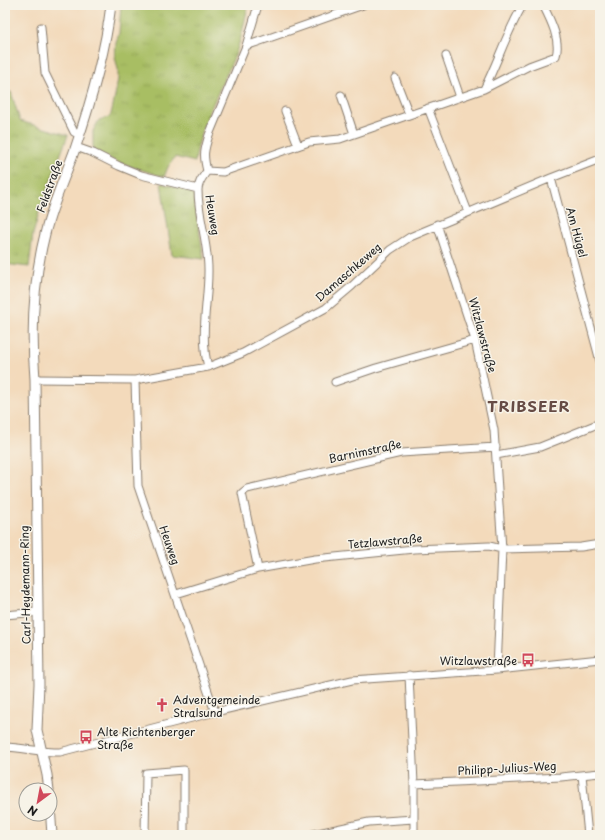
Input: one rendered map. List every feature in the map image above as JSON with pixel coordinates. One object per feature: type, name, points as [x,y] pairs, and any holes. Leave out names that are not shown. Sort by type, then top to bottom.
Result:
[{"type":"main road","name":"Feldstraße","points":[[35,379],[33,315],[39,259],[45,233],[80,135],[99,68],[105,42],[110,5]]},
{"type":"main road","name":"Carl-Heydemann-Ring","points":[[35,379],[39,684],[37,730],[48,782]]},
{"type":"main road","points":[[51,822],[52,835]]},
{"type":"street","points":[[258,5],[246,46],[209,135],[204,158],[207,171],[223,172],[298,145],[309,142],[340,139],[484,89],[529,66],[556,56],[558,50],[555,35],[543,5]]},
{"type":"street","points":[[246,46],[363,5]]},
{"type":"street","points":[[484,89],[523,5]]},
{"type":"street","points":[[41,27],[45,73],[74,132],[80,135]]},
{"type":"street","points":[[446,56],[460,97]]},
{"type":"street","points":[[394,78],[410,114]]},
{"type":"street","points":[[341,96],[354,134]]},
{"type":"street","points":[[428,108],[468,212]]},
{"type":"street","points":[[285,112],[298,145]]},
{"type":"street","points":[[76,147],[93,153],[141,175],[198,189]]},
{"type":"street","name":"Damaschkeweg","points":[[35,379],[135,380],[208,368],[243,353],[326,308],[390,250],[410,237],[438,224],[600,159]]},
{"type":"street","name":"Heuweg","points":[[207,171],[199,184],[198,189],[208,260],[204,330],[208,368]]},
{"type":"street","name":"Am Hügel","points":[[551,178],[600,361]]},
{"type":"street","name":"Witzlawstraße","points":[[438,224],[475,340],[494,430],[502,549],[497,670]]},
{"type":"street","points":[[335,382],[376,368],[475,340]]},
{"type":"street","name":"Heuweg","points":[[135,380],[138,486],[215,712]]},
{"type":"street","points":[[496,455],[540,447],[600,423]]},
{"type":"street","name":"Barnimstraße","points":[[258,569],[242,493],[247,489],[401,453],[496,447]]},
{"type":"street","name":"Tetzlawstraße","points":[[176,594],[258,569],[315,559],[414,548],[489,546],[502,549],[581,547],[600,544]]},
{"type":"street","points":[[5,615],[38,612]]},
{"type":"street","points":[[5,747],[42,752],[60,752],[215,712],[352,680],[497,670],[600,660]]},
{"type":"street","points":[[409,675],[414,784],[414,835]]},
{"type":"street","points":[[145,835],[146,773],[184,770],[184,835]]},
{"type":"street","name":"Philipp-Julius-Weg","points":[[414,784],[561,777],[600,773]]},
{"type":"street","points":[[582,775],[588,835]]},
{"type":"street","points":[[309,835],[369,822],[414,818]]},
{"type":"green space","points":[[121,5],[248,5],[237,50],[207,118],[195,162],[175,157],[168,167],[164,177],[117,162],[93,150],[93,131],[99,120],[107,118],[111,114],[114,101],[118,79],[118,69],[115,57],[116,43],[119,33]]},
{"type":"green space","points":[[5,92],[11,92],[20,121],[68,135],[40,209],[33,234],[29,267],[5,264]]},
{"type":"green space","points":[[161,183],[191,191],[195,194],[197,218],[204,259],[172,255]]},
{"type":"place","name":"Witzlawstraße","points":[[528,660]]},
{"type":"place","name":"Adventgemeinde Stralsund","points":[[162,705]]},
{"type":"place","name":"Alte Richtenberger Straße","points":[[86,737]]},
{"type":"district","name":"TRIBSEER","points":[[529,405]]}]
